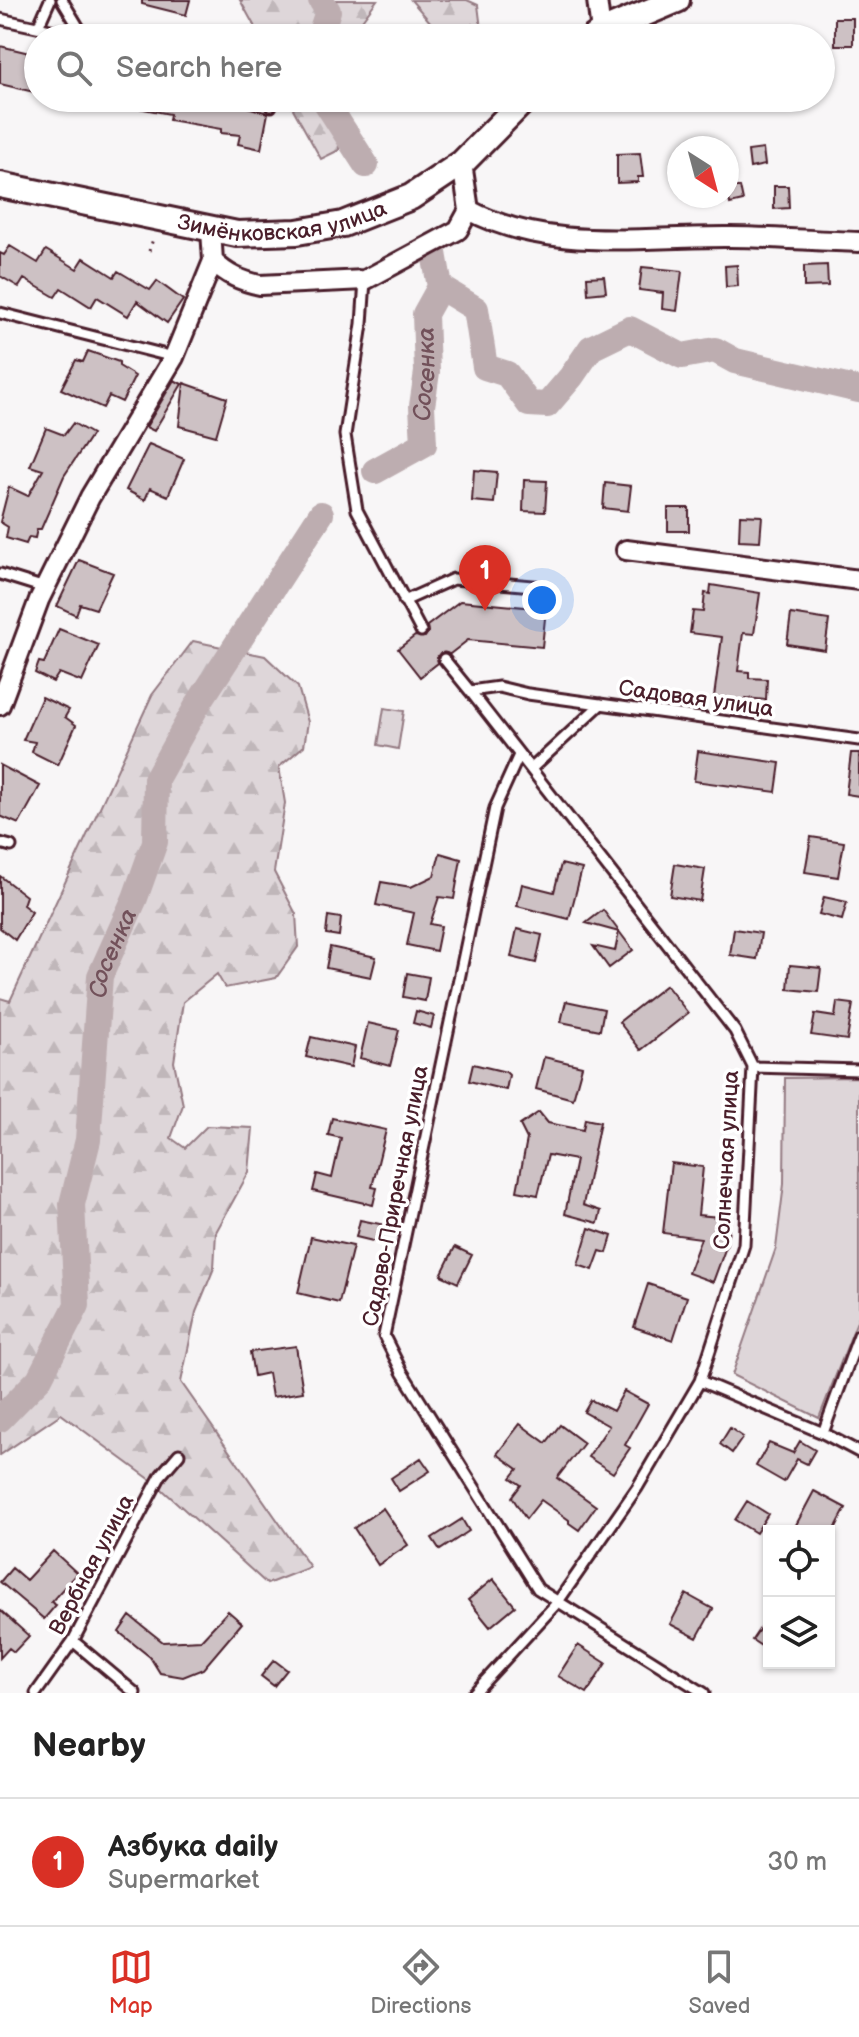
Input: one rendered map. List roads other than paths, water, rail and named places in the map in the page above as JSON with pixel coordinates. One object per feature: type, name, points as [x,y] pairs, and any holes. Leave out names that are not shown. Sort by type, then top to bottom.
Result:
[{"type":"main road","points":[[622,24],[677,0]]},
{"type":"main road","name":"Зимёнковская улица","points":[[0,185],[211,230],[237,234],[297,232],[343,224],[411,197],[462,163],[512,112]]},
{"type":"street","points":[[597,0],[597,24]]},
{"type":"street","points":[[213,261],[226,273],[244,282],[260,285],[365,280],[458,230],[469,210],[462,163]]},
{"type":"street","points":[[469,210],[485,219],[558,238],[731,237],[859,242]]},
{"type":"street","points":[[0,705],[45,588],[90,497],[174,357],[213,261],[211,230]]},
{"type":"street","points":[[626,550],[859,580]]},
{"type":"lane","points":[[39,24],[50,0]]},
{"type":"lane","points":[[62,0],[77,24]]},
{"type":"lane","points":[[0,19],[24,24]]},
{"type":"lane","points":[[365,280],[362,324],[345,435],[357,510],[421,631]]},
{"type":"lane","points":[[0,313],[174,357]]},
{"type":"lane","points":[[0,574],[45,588]]},
{"type":"lane","points":[[404,601],[453,579],[544,587]]},
{"type":"lane","name":"Солнечная улица","points":[[444,659],[735,1031],[753,1067],[744,1245],[700,1381],[637,1488],[557,1603],[474,1693]]},
{"type":"lane","name":"Садовая улица","points":[[470,691],[499,687],[528,694],[859,740]]},
{"type":"lane","points":[[531,769],[601,704]]},
{"type":"lane","name":"Садово-Приречная улица","points":[[519,755],[495,808],[384,1336],[402,1372],[538,1589],[704,1693]]},
{"type":"lane","points":[[753,1067],[859,1070]]},
{"type":"lane","points":[[823,1433],[859,1335]]},
{"type":"lane","points":[[700,1381],[823,1433],[859,1452]]},
{"type":"lane","name":"Вербная улица","points":[[36,1693],[73,1641],[161,1475],[179,1454]]},
{"type":"lane","points":[[73,1641],[135,1693]]},
{"type":"waterway","name":"Сосенка","points":[[321,0],[328,11],[324,24]]},
{"type":"waterway","name":"Сосенка","points":[[332,112],[366,165]]},
{"type":"waterway","name":"Сосенка","points":[[375,471],[424,444],[422,406],[427,372],[425,314],[440,287],[434,253]]},
{"type":"waterway","points":[[440,287],[476,309],[485,367],[507,374],[529,404],[547,405],[591,348],[630,329],[682,356],[715,350],[735,361],[859,390]]},
{"type":"waterway","name":"Сосенка","points":[[0,1419],[39,1379],[77,1305],[72,1204],[88,1140],[100,976],[135,898],[155,842],[156,779],[198,704],[321,514]]},
{"type":"place","name":"Азбука daily","points":[[485,611]]}]
